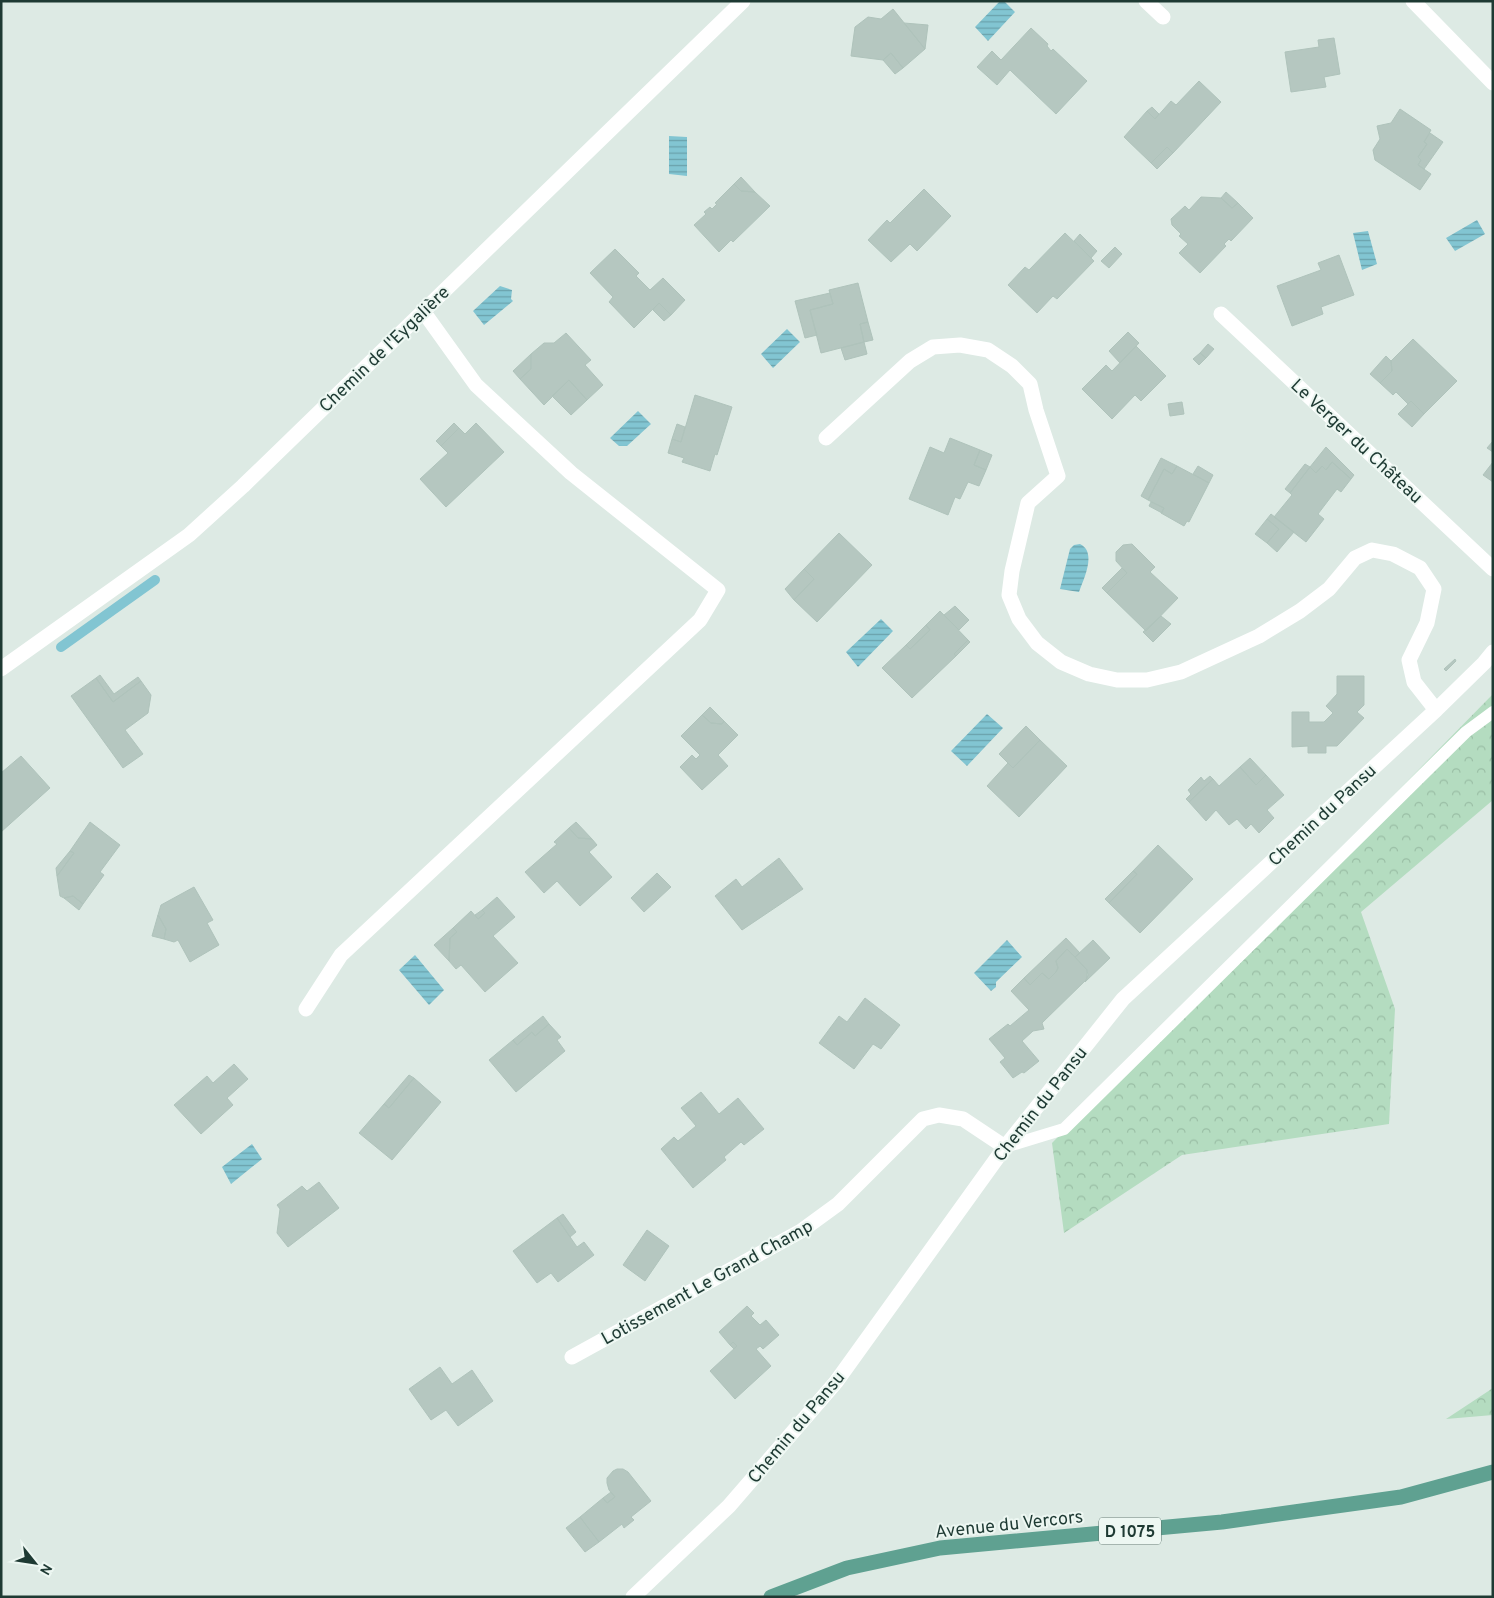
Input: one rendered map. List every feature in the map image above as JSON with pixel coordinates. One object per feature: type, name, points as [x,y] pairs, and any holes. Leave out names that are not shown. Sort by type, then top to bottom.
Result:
[{"type":"main road","name":"Avenue du Vercors","points":[[771,1597],[846,1568],[940,1548],[1222,1522],[1401,1497],[1493,1472]]},
{"type":"street","name":"Chemin de l'Eygalière","points":[[1,669],[190,535],[243,486],[743,1]]},
{"type":"street","points":[[1146,1],[1163,17]]},
{"type":"street","points":[[1413,1],[1493,83]]},
{"type":"street","points":[[306,1009],[341,955],[700,620],[718,590],[571,473],[476,385],[423,311]]},
{"type":"street","name":"Le Verger du Château","points":[[1221,314],[1493,569]]},
{"type":"street","points":[[826,438],[910,361],[933,347],[960,344],[988,350],[1012,366],[1030,384],[1036,410],[1058,476],[1028,503],[1012,571],[1009,595],[1019,619],[1038,643],[1061,662],[1089,674],[1117,680],[1147,680],[1181,672],[1259,636],[1300,611],[1329,589],[1355,558],[1372,550],[1393,554],[1420,568],[1434,589],[1427,623],[1409,660],[1414,682],[1436,710]]},
{"type":"street","name":"Chemin du Pansu","points":[[633,1597],[729,1506],[836,1382],[1005,1147],[1122,999],[1436,710],[1484,664],[1493,652]]},
{"type":"street","name":"Lotissement Le Grand Champ","points":[[572,1357],[802,1231],[838,1204],[923,1119],[939,1114],[963,1119],[1005,1147]]},
{"type":"lane","points":[[1005,1147],[1064,1129],[1459,739],[1493,712]]},
{"type":"green space","points":[[1493,694],[1493,800],[1361,912],[1395,1009],[1389,1124],[1182,1155],[1064,1233],[1052,1143]]},
{"type":"green space","points":[[1493,1388],[1493,1415],[1446,1419]]},
{"type":"water","points":[[1000,1],[1004,1],[1015,12],[988,41],[975,27]]},
{"type":"water","points":[[669,136],[687,137],[687,176],[669,174]]},
{"type":"water","points":[[1477,220],[1485,234],[1455,251],[1446,238]]},
{"type":"water","points":[[1368,231],[1377,264],[1362,270],[1353,233]]},
{"type":"water","points":[[500,286],[512,290],[511,299],[513,301],[484,325],[473,311]]},
{"type":"water","points":[[787,329],[800,342],[773,368],[761,354]]},
{"type":"water","points":[[638,411],[651,424],[627,446],[619,446],[610,438]]},
{"type":"water","points":[[1080,544],[1088,553],[1088,566],[1079,592],[1060,589],[1070,549],[1074,545]]},
{"type":"water","points":[[881,619],[893,631],[858,667],[846,652]]},
{"type":"water","points":[[987,714],[1003,728],[967,766],[951,751]]},
{"type":"water","points":[[1007,940],[1022,957],[996,982],[996,987],[991,991],[974,973]]},
{"type":"water","points":[[415,955],[444,990],[429,1005],[399,970]]},
{"type":"water","points":[[252,1144],[262,1159],[231,1184],[222,1167]]},
{"type":"building","points":[[893,9],[925,49],[903,68],[891,53],[883,60],[851,56],[855,27],[868,17],[881,19]]},
{"type":"building","points":[[904,23],[928,25],[925,49]]},
{"type":"building","points":[[1031,28],[1048,44],[1047,46],[1051,51],[1053,49],[1087,81],[1056,114],[1010,70],[997,85],[977,67],[992,51],[1001,60]]},
{"type":"building","points":[[1334,38],[1340,74],[1324,77],[1326,87],[1291,92],[1285,52],[1319,47],[1318,40]]},
{"type":"building","points":[[891,53],[903,68],[895,74],[883,60]]},
{"type":"building","points":[[1199,81],[1221,102],[1173,153],[1167,147],[1151,163],[1124,137],[1147,111],[1155,119],[1171,101],[1176,105]]},
{"type":"building","points":[[1152,107],[1159,114],[1155,119],[1147,111]]},
{"type":"building","points":[[1400,109],[1431,130],[1424,142],[1427,144],[1418,157],[1421,160],[1418,165],[1431,174],[1420,190],[1375,160],[1373,150],[1380,139],[1377,126],[1391,123]]},
{"type":"building","points":[[1430,133],[1443,142],[1424,169],[1418,165],[1421,160],[1418,157],[1427,144],[1424,142]]},
{"type":"building","points":[[1167,147],[1173,153],[1157,169],[1151,163]]},
{"type":"building","points":[[741,177],[755,192],[741,191],[734,184]]},
{"type":"building","points":[[734,184],[741,191],[755,192],[770,206],[733,242],[731,240],[719,252],[694,225],[706,214],[704,212],[710,207],[712,209],[717,204],[715,203]]},
{"type":"building","points":[[924,189],[951,216],[917,251],[910,244],[891,262],[868,240],[887,220],[890,223]]},
{"type":"building","points":[[1226,192],[1238,203],[1232,208],[1221,198]]},
{"type":"building","points":[[1201,197],[1221,198],[1232,208],[1238,203],[1253,218],[1231,241],[1229,239],[1224,244],[1226,246],[1200,273],[1179,253],[1188,244],[1179,236],[1181,234],[1172,225],[1171,219],[1185,206],[1189,210]]},
{"type":"building","points":[[1065,233],[1094,261],[1057,299],[1053,296],[1037,313],[1008,285],[1025,267],[1029,270]]},
{"type":"building","points":[[1080,234],[1097,251],[1091,258],[1074,241]]},
{"type":"building","points":[[1115,247],[1122,254],[1109,268],[1101,261]]},
{"type":"building","points":[[615,249],[639,273],[636,276],[650,290],[663,278],[685,300],[671,315],[659,303],[634,328],[609,302],[613,297],[590,273]]},
{"type":"building","points":[[1339,255],[1354,295],[1321,307],[1323,314],[1292,326],[1277,286],[1321,270],[1318,263]]},
{"type":"building","points":[[858,283],[868,322],[860,324],[864,342],[821,353],[810,310],[833,304],[829,290]]},
{"type":"building","points":[[830,293],[833,304],[810,310],[817,335],[805,338],[795,301]]},
{"type":"building","points":[[659,303],[671,315],[664,321],[653,310]]},
{"type":"building","points":[[868,322],[873,340],[864,342],[860,324]]},
{"type":"building","points":[[1128,332],[1139,343],[1120,363],[1109,351]]},
{"type":"building","points":[[566,333],[591,360],[585,365],[603,385],[587,400],[569,380],[544,405],[520,379],[531,369],[531,354],[544,343],[554,343]]},
{"type":"building","points":[[1413,339],[1457,381],[1424,414],[1411,401],[1408,404],[1396,392],[1393,395],[1380,383],[1392,371],[1391,361]]},
{"type":"building","points":[[864,342],[867,354],[845,360],[841,348]]},
{"type":"building","points":[[1208,344],[1214,349],[1206,358],[1200,353]]},
{"type":"building","points":[[1136,346],[1166,376],[1141,401],[1135,395],[1112,419],[1082,389],[1106,365],[1112,371]]},
{"type":"building","points":[[1200,353],[1206,358],[1199,365],[1193,359]]},
{"type":"building","points":[[531,354],[531,369],[520,379],[513,371]]},
{"type":"building","points":[[1386,356],[1391,361],[1392,371],[1380,383],[1370,374]]},
{"type":"building","points":[[569,380],[587,400],[571,415],[552,396]]},
{"type":"building","points":[[695,395],[732,407],[710,471],[682,462],[684,458],[668,453],[672,439],[681,442]]},
{"type":"building","points":[[1411,401],[1424,414],[1412,427],[1398,414]]},
{"type":"building","points":[[1182,402],[1184,414],[1170,416],[1168,404]]},
{"type":"building","points":[[454,423],[459,428],[441,446],[436,441]]},
{"type":"building","points":[[476,423],[504,452],[446,507],[420,479],[448,453],[441,446],[459,428],[465,434]]},
{"type":"building","points":[[677,424],[685,427],[681,442],[672,439]]},
{"type":"building","points":[[950,438],[980,450],[974,465],[986,470],[979,486],[968,482],[960,499],[955,497],[948,515],[909,499],[930,447],[944,453]]},
{"type":"building","points":[[1493,441],[1493,452],[1487,448]]},
{"type":"building","points":[[1326,447],[1354,475],[1351,479],[1332,462],[1326,470],[1322,466],[1316,473],[1310,467]]},
{"type":"building","points":[[980,450],[992,455],[986,470],[974,465]]},
{"type":"building","points":[[1161,458],[1177,466],[1172,474],[1164,469],[1148,500],[1141,496]]},
{"type":"building","points":[[1332,462],[1351,479],[1341,492],[1337,489],[1318,514],[1324,519],[1306,542],[1274,517],[1292,495],[1290,493],[1310,467],[1316,473],[1322,466],[1326,470]]},
{"type":"building","points":[[1493,462],[1493,482],[1483,475]]},
{"type":"building","points":[[1305,464],[1310,467],[1290,493],[1285,489]]},
{"type":"building","points":[[1177,466],[1209,483],[1189,522],[1187,521],[1184,526],[1161,513],[1164,508],[1148,500],[1164,469],[1172,474]]},
{"type":"building","points":[[1198,466],[1213,475],[1209,483],[1193,474]]},
{"type":"building","points":[[1151,502],[1164,508],[1162,513],[1149,506]]},
{"type":"building","points":[[1271,514],[1294,532],[1277,552],[1267,543],[1279,529],[1267,519]]},
{"type":"building","points":[[1267,519],[1279,529],[1267,543],[1255,534]]},
{"type":"building","points":[[839,533],[872,565],[817,622],[794,600],[814,579],[804,569]]},
{"type":"building","points":[[1132,544],[1155,567],[1150,572],[1178,598],[1146,631],[1107,593],[1127,573],[1116,561],[1116,552],[1123,545]]},
{"type":"building","points":[[1122,568],[1127,573],[1107,593],[1102,588]]},
{"type":"building","points":[[804,569],[814,579],[794,600],[785,589]]},
{"type":"building","points":[[955,606],[969,620],[959,630],[944,615]]},
{"type":"building","points":[[940,611],[968,640],[954,654],[956,656],[912,698],[882,668],[906,645],[910,649],[930,630],[926,625]]},
{"type":"building","points":[[1161,616],[1171,624],[1153,642],[1143,632]]},
{"type":"building","points":[[926,625],[930,630],[910,649],[906,645]]},
{"type":"building","points":[[968,640],[970,642],[956,656],[954,654]]},
{"type":"building","points":[[1455,659],[1456,661],[1446,671],[1444,669]]},
{"type":"building","points":[[100,675],[114,694],[138,677],[141,681],[113,702],[96,678]]},
{"type":"building","points":[[1337,676],[1364,676],[1364,705],[1357,712],[1364,718],[1337,746],[1326,746],[1326,753],[1308,753],[1308,746],[1292,747],[1292,712],[1309,712],[1309,722],[1324,722],[1333,713],[1326,706],[1337,694]]},
{"type":"building","points":[[96,678],[113,702],[141,681],[151,695],[148,713],[125,730],[143,754],[123,768],[71,696]]},
{"type":"building","points":[[710,707],[724,721],[722,724],[711,723],[702,715]]},
{"type":"building","points":[[702,715],[711,723],[722,724],[724,721],[738,735],[718,755],[728,766],[702,790],[680,767],[692,755],[696,759],[700,755],[681,736]]},
{"type":"building","points":[[1026,726],[1040,740],[1013,768],[999,754]]},
{"type":"building","points":[[1040,740],[1067,766],[1019,817],[987,786],[1008,763],[1013,768]]},
{"type":"building","points":[[21,756],[50,788],[1,832],[1,773]]},
{"type":"building","points":[[1250,758],[1266,775],[1256,785],[1240,767]]},
{"type":"building","points":[[1240,767],[1256,785],[1266,775],[1284,795],[1267,810],[1274,818],[1259,833],[1251,824],[1246,829],[1237,819],[1229,825],[1216,810],[1206,821],[1189,802],[1213,779],[1219,786]]},
{"type":"building","points":[[1210,776],[1213,779],[1189,802],[1186,799],[1191,794],[1188,790],[1201,777],[1204,781]]},
{"type":"building","points":[[90,822],[120,845],[100,872],[104,875],[83,904],[73,896],[64,898],[60,896],[57,876],[74,853],[70,851]]},
{"type":"building","points":[[576,822],[592,839],[578,838],[569,828]]},
{"type":"building","points":[[569,828],[578,838],[592,839],[597,845],[589,852],[612,877],[580,906],[557,881],[544,893],[525,872],[557,844],[554,842]]},
{"type":"building","points":[[1158,845],[1193,879],[1140,933],[1109,903],[1137,874],[1133,871]]},
{"type":"building","points":[[70,851],[74,853],[57,876],[56,868]]},
{"type":"building","points":[[779,858],[803,889],[742,930],[715,896],[736,879],[742,887]]},
{"type":"building","points":[[1133,871],[1137,874],[1109,903],[1105,899]]},
{"type":"building","points":[[657,873],[671,887],[644,912],[631,898]]},
{"type":"building","points":[[194,887],[213,920],[207,923],[219,945],[190,962],[178,940],[174,942],[164,939],[166,929],[158,915],[161,905]]},
{"type":"building","points":[[73,896],[83,904],[79,910],[64,898]]},
{"type":"building","points":[[497,897],[515,917],[493,936],[518,963],[485,992],[461,965],[456,969],[449,961],[450,938],[457,932],[453,928],[471,911],[478,919],[485,913],[482,910]]},
{"type":"building","points":[[482,910],[485,913],[478,919],[475,915]]},
{"type":"building","points":[[158,915],[166,929],[164,939],[152,936]]},
{"type":"building","points":[[453,928],[457,932],[450,938],[449,961],[434,945]]},
{"type":"building","points":[[1066,938],[1080,953],[1075,957],[1067,949],[1056,961],[1058,968],[1049,979],[1042,973],[1030,985],[1024,978]]},
{"type":"building","points":[[1093,940],[1110,958],[1085,982],[1088,975],[1087,970],[1075,957]]},
{"type":"building","points":[[1067,949],[1087,970],[1087,979],[1042,1023],[1044,1029],[1033,1031],[1022,1041],[1039,1061],[1024,1073],[1022,1072],[1013,1078],[1000,1062],[1005,1058],[989,1039],[1008,1024],[1010,1026],[1029,1010],[1011,991],[1024,978],[1030,985],[1042,973],[1049,979],[1058,968],[1056,961]]},
{"type":"building","points":[[865,998],[900,1025],[881,1049],[873,1044],[854,1069],[819,1043],[839,1016],[847,1022]]},
{"type":"building","points":[[543,1016],[549,1024],[535,1036],[532,1032],[517,1045],[513,1040]]},
{"type":"building","points":[[549,1024],[561,1037],[557,1040],[565,1051],[516,1092],[489,1060],[513,1040],[517,1045],[532,1032],[535,1036]]},
{"type":"building","points":[[234,1064],[248,1079],[227,1098],[233,1105],[201,1134],[174,1105],[207,1076],[213,1083]]},
{"type":"building","points":[[409,1075],[414,1078],[389,1108],[384,1104]]},
{"type":"building","points":[[414,1078],[441,1102],[392,1160],[359,1133],[384,1104],[389,1108]]},
{"type":"building","points":[[701,1092],[719,1114],[738,1098],[764,1129],[744,1145],[741,1142],[724,1157],[726,1160],[693,1188],[661,1149],[674,1137],[678,1141],[696,1126],[681,1108]]},
{"type":"building","points":[[319,1182],[339,1208],[288,1247],[277,1233],[280,1209],[277,1205],[302,1186],[307,1191]]},
{"type":"building","points":[[563,1214],[576,1232],[570,1237],[557,1218]]},
{"type":"building","points":[[557,1218],[577,1247],[584,1242],[594,1255],[558,1282],[551,1273],[537,1283],[513,1251]]},
{"type":"building","points":[[647,1230],[669,1246],[645,1281],[623,1265]]},
{"type":"building","points":[[747,1306],[754,1313],[751,1316],[760,1325],[766,1320],[779,1335],[763,1349],[760,1346],[756,1349],[771,1366],[735,1399],[710,1371],[737,1346],[733,1342],[730,1345],[719,1332]]},
{"type":"building","points":[[733,1342],[737,1346],[734,1349],[730,1345]]},
{"type":"building","points":[[440,1367],[452,1384],[472,1370],[493,1401],[458,1426],[446,1410],[431,1420],[409,1389]]},
{"type":"building","points":[[617,1469],[623,1469],[628,1472],[651,1501],[631,1517],[634,1520],[624,1528],[622,1524],[599,1542],[580,1517],[603,1498],[607,1503],[615,1497],[609,1490],[607,1478]]},
{"type":"building","points":[[611,1492],[615,1497],[607,1503],[603,1498]]},
{"type":"building","points":[[580,1517],[599,1542],[585,1552],[566,1528]]},
{"type":"waterway","points":[[61,647],[155,580]]}]
